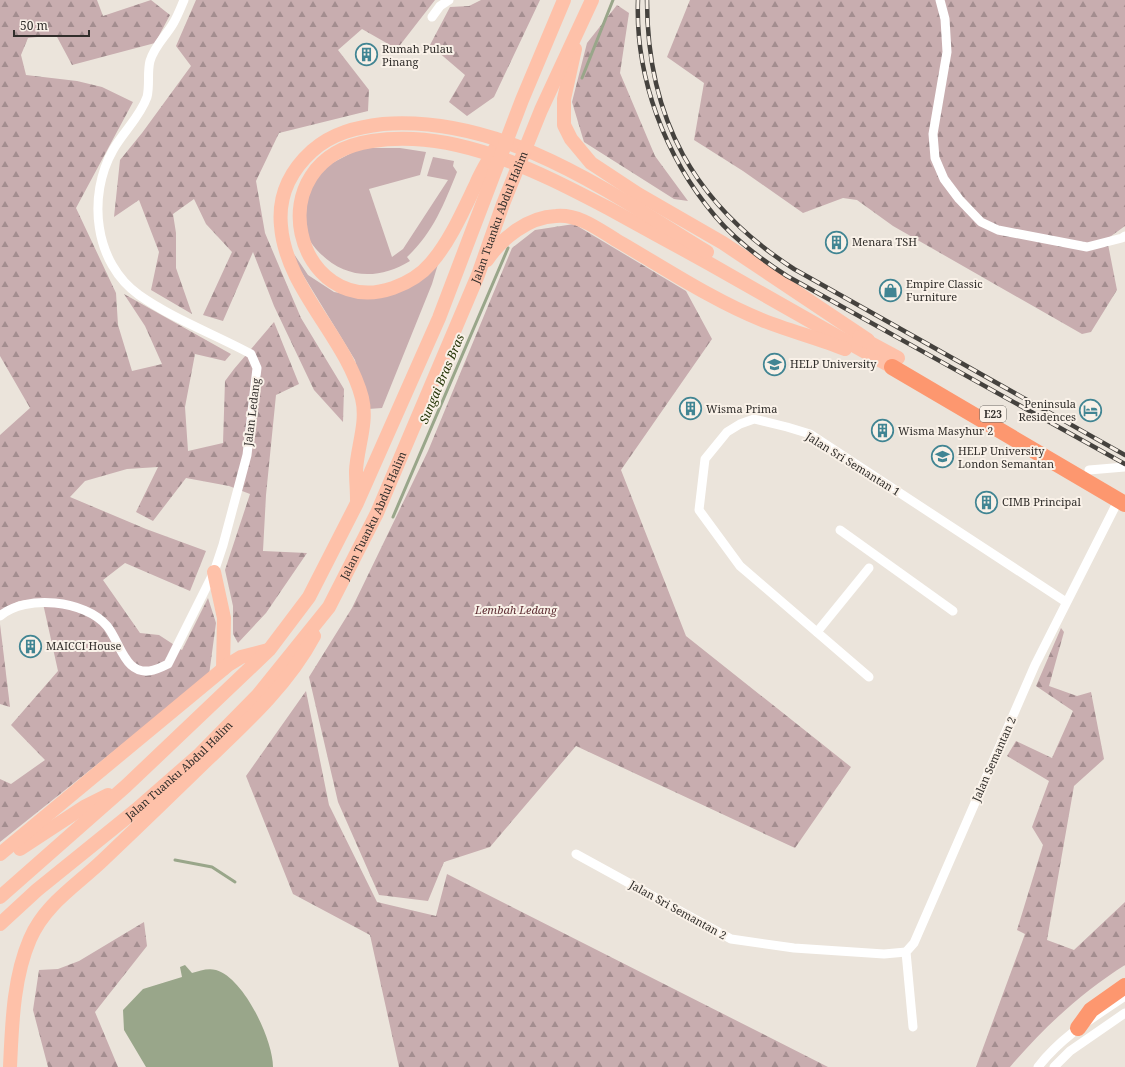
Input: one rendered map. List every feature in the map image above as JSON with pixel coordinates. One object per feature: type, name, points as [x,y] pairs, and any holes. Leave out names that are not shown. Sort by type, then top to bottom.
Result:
[{"type":"highway","name":"E23","points":[[895,363],[1089,470],[1123,497]]},
{"type":"highway","name":"E23","points":[[895,363],[1123,497]]},
{"type":"highway","points":[[1078,1028],[1091,1010],[1125,986]]},
{"type":"main road","name":"Jalan Tuanku Abdul Halim","points":[[0,897],[126,786],[269,650],[309,597],[357,503],[439,318],[522,100],[564,0]]},
{"type":"main road","name":"Jalan Tuanku Abdul Halim","points":[[0,924],[37,890],[136,810],[200,754],[258,695],[329,607],[377,513],[478,275],[503,204],[541,110],[592,0]]},
{"type":"main road","points":[[579,29],[564,99],[563,113],[564,125],[579,152],[601,170],[723,243],[895,363]]},
{"type":"main road","points":[[522,100],[452,231],[426,268],[403,284],[378,293],[352,290],[331,280],[311,259],[303,242],[299,222],[300,199],[318,167],[352,145],[365,142],[401,138],[434,141],[472,149],[512,162],[560,184],[895,363]]},
{"type":"main road","points":[[357,503],[356,470],[364,417],[362,400],[346,357],[307,295],[290,263],[281,230],[279,207],[288,182],[300,162],[321,143],[342,132],[359,127],[395,124],[434,125],[479,134],[516,146],[568,169],[895,363]]},
{"type":"main road","points":[[478,275],[495,250],[508,236],[534,221],[556,216],[579,218],[694,285],[762,320],[895,363]]},
{"type":"main road","points":[[214,572],[224,618],[224,668]]},
{"type":"main road","points":[[10,1067],[14,1008],[20,969],[30,938],[47,912],[67,890],[101,862],[256,713],[305,652],[329,607]]},
{"type":"main road","points":[[0,854],[224,668],[241,657],[269,650]]},
{"type":"main road","points":[[0,863],[84,807],[126,786]]},
{"type":"street","name":"Jalan Ledang","points":[[0,616],[7,610],[27,604],[51,602],[68,605],[94,616],[107,626],[131,665],[143,671],[155,671],[168,664],[214,572],[223,545],[247,456],[257,368],[251,354],[180,320],[138,294],[114,271],[101,237],[97,208],[100,185],[107,162],[147,96],[150,61],[155,50],[174,22],[184,0]]},
{"type":"street","points":[[432,17],[440,6],[448,0]]},
{"type":"street","points":[[940,0],[945,19],[947,52],[933,134],[935,158],[944,179],[959,200],[981,222],[998,230],[1087,247],[1125,236]]},
{"type":"street","name":"Jalan Sri Semantan 1","points":[[869,677],[740,566],[699,510],[705,459],[727,432],[740,424],[754,419],[810,434],[1066,602]]},
{"type":"street","points":[[1089,470],[1125,467]]},
{"type":"street","name":"Jalan Semantan 2","points":[[906,952],[914,943],[1035,665],[1066,602],[1123,497]]},
{"type":"street","points":[[840,530],[953,611]]},
{"type":"street","points":[[817,632],[869,568]]},
{"type":"street","name":"Jalan Sri Semantan 2","points":[[576,854],[731,939],[794,948],[884,954],[906,952]]},
{"type":"street","points":[[906,952],[913,1027]]},
{"type":"street","points":[[1038,1067],[1078,1028],[1125,996]]},
{"type":"street","points":[[1054,1067],[1070,1051],[1125,1013]]},
{"type":"green space","points":[[0,0],[97,0],[103,16],[151,0],[170,15],[155,43],[72,65],[56,35],[28,38],[21,55],[26,75],[77,81],[102,87],[133,102],[76,208],[116,293],[118,325],[132,371],[162,364],[145,326],[124,294],[231,354],[225,361],[195,354],[185,407],[188,451],[223,443],[225,381],[274,322],[299,384],[276,395],[266,495],[263,551],[307,553],[266,613],[238,643],[233,634],[233,606],[225,570],[250,494],[229,486],[186,478],[153,521],[136,512],[158,467],[127,469],[85,481],[70,497],[146,529],[206,551],[190,591],[125,563],[103,580],[140,633],[159,635],[182,650],[208,598],[216,623],[209,675],[0,842],[0,779],[11,784],[45,760],[11,725],[58,671],[42,599],[19,601],[0,611],[0,435],[30,408],[0,356]]},
{"type":"green space","points":[[196,0],[435,0],[397,49],[362,29],[338,50],[369,90],[368,111],[279,133],[256,181],[265,233],[301,318],[344,389],[343,422],[314,390],[274,306],[253,252],[223,321],[203,315],[232,252],[206,224],[194,199],[173,214],[176,233],[176,268],[192,314],[151,290],[159,252],[139,200],[114,217],[120,160],[142,133],[191,66],[176,46]]},
{"type":"green space","points":[[481,0],[540,0],[494,97],[467,116],[449,102],[465,75],[430,45],[450,7],[469,6]]},
{"type":"green space","points":[[690,0],[1125,0],[1125,226],[1107,239],[1117,290],[1091,332],[1082,334],[893,226],[857,200],[843,198],[803,213],[743,171],[694,140],[704,83],[667,57]]},
{"type":"green space","points":[[617,5],[629,13],[620,73],[655,156],[688,201],[674,199],[584,142],[572,102],[587,43]]},
{"type":"green space","points":[[361,148],[400,148],[426,152],[420,175],[369,189],[392,257],[403,249],[448,180],[427,176],[433,157],[454,161],[453,166],[457,172],[437,218],[424,238],[407,257],[410,261],[385,272],[373,274],[361,274],[349,271],[326,259],[311,243],[302,223],[303,209],[311,174]]},
{"type":"green space","name":"Lembah Ledang","points":[[574,224],[686,291],[712,339],[621,470],[686,636],[851,767],[795,848],[576,746],[490,847],[444,862],[428,901],[379,895],[338,802],[309,677],[352,608],[428,451],[512,248],[535,230]]},
{"type":"green space","points":[[294,254],[308,275],[334,292],[366,298],[438,264],[432,284],[382,408],[368,409],[355,360],[297,265]]},
{"type":"green space","points":[[0,624],[10,707],[0,704]]},
{"type":"green space","points":[[1061,628],[1064,632],[1049,686],[1077,696],[1091,692],[1104,759],[1074,786],[1047,940],[1074,950],[1125,902],[1125,965],[1078,999],[1036,1038],[1010,1067],[976,1067],[1025,934],[1017,930],[1043,845],[1032,827],[1049,781],[1007,756],[1016,741],[1052,758],[1073,711],[1036,686]]},
{"type":"green space","points":[[306,691],[329,805],[377,902],[436,916],[447,874],[828,1067],[399,1067],[370,935],[293,894],[246,776]]},
{"type":"green space","points":[[144,922],[147,946],[95,1012],[118,1067],[48,1067],[33,1010],[39,970],[58,969],[79,961]]},
{"type":"shaded area","points":[[185,965],[192,973],[213,969],[216,970],[226,975],[237,985],[255,1011],[268,1042],[272,1055],[273,1067],[146,1067],[124,1030],[123,1010],[143,989],[182,977],[180,967]]},
{"type":"waterway","name":"Sungai Bras Bras","points":[[582,78],[613,0]]},
{"type":"waterway","name":"Sungai Bras Bras","points":[[393,517],[508,248]]},
{"type":"waterway","name":"Sungai Bras Bras","points":[[175,860],[212,867],[235,882]]},
{"type":"railway","points":[[638,0],[638,29],[642,58],[648,87],[657,115],[681,168],[697,193],[731,233],[768,263],[787,276],[1125,464]]},
{"type":"railway","points":[[647,0],[649,43],[656,83],[667,120],[683,155],[704,187],[729,216],[759,244],[794,269],[1125,455]]},
{"type":"place","name":"Rumah Pulau Pinang","points":[[366,55]]},
{"type":"place","name":"Menara TSH","points":[[836,242]]},
{"type":"place","name":"Empire Classic Furniture","points":[[891,290]]},
{"type":"place","name":"HELP University","points":[[775,364]]},
{"type":"place","name":"Wisma Prima","points":[[691,409]]},
{"type":"place","name":"Peninsula Residences","points":[[1091,410]]},
{"type":"place","name":"Wisma Masyhur 2","points":[[882,431]]},
{"type":"place","name":"HELP University London Semantan","points":[[943,457]]},
{"type":"place","name":"CIMB Principal","points":[[986,502]]},
{"type":"place","name":"MAICCI House","points":[[30,646]]}]
